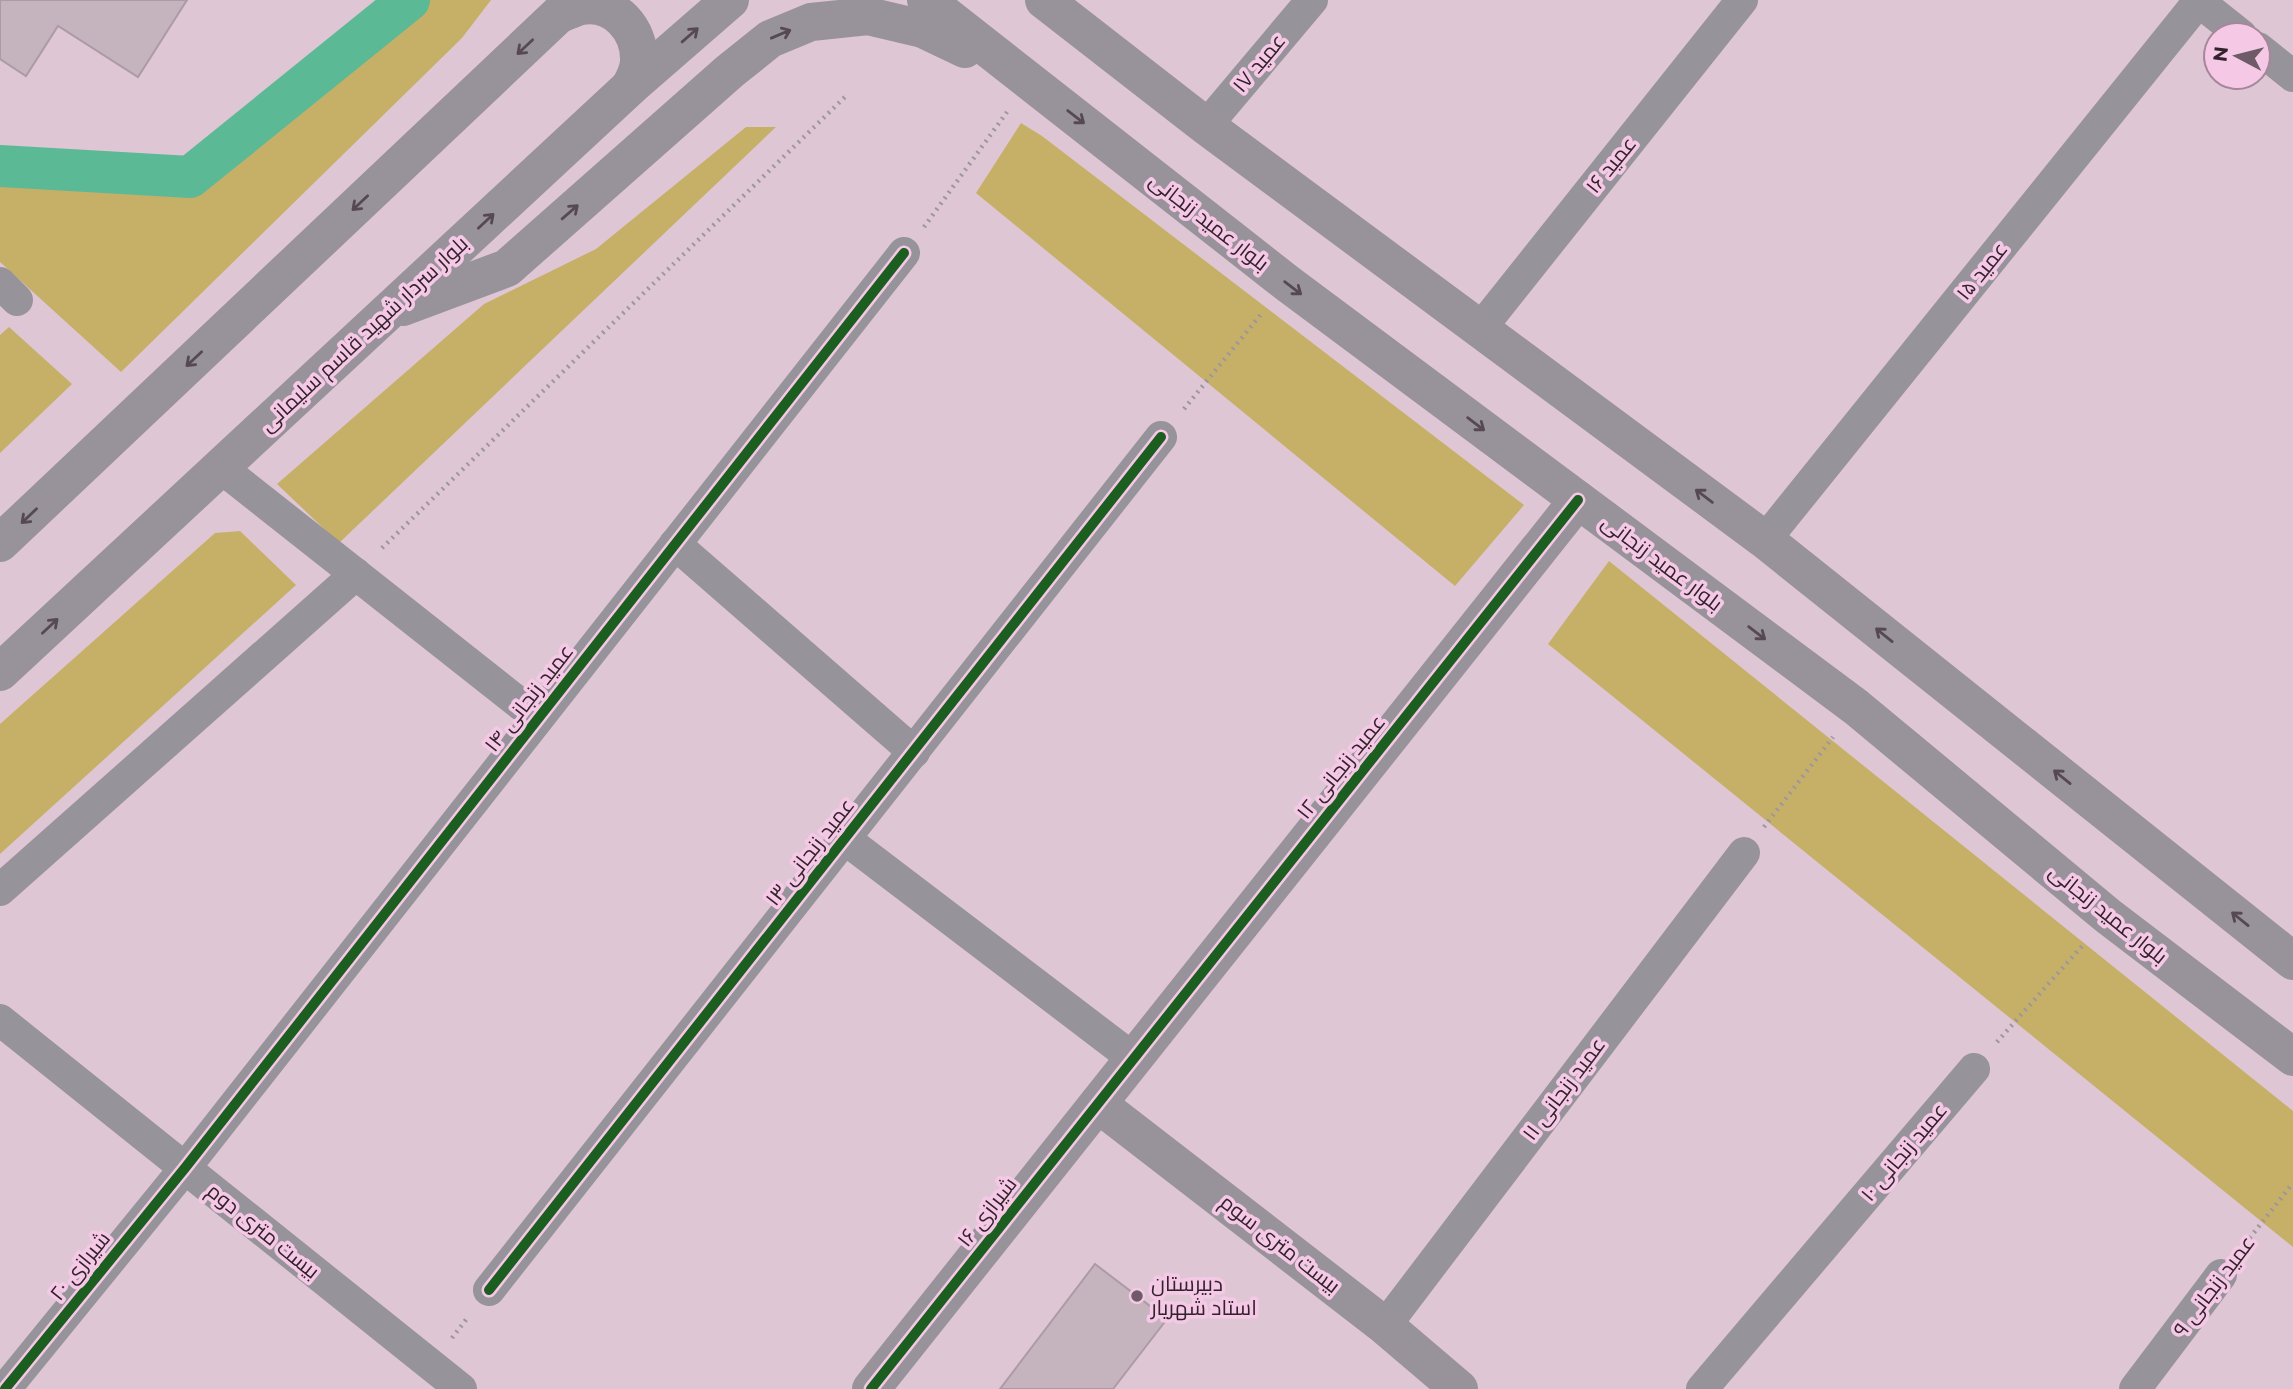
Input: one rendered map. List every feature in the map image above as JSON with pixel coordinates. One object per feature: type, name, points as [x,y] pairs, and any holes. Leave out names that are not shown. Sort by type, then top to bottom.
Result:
[{"type":"main road","name":"بلوار سردار شهید قاسم سلیمانی","points":[[0,672],[630,87],[730,0]]},
{"type":"main road","name":"بلوار عمید زنجانی","points":[[926,0],[1287,283],[1856,707],[2108,916],[2293,1057]]},
{"type":"main road","points":[[0,543],[567,7],[606,8],[626,20],[638,41],[640,64],[630,87]]},
{"type":"main road","points":[[1059,7],[1206,125],[1765,540],[2293,961]]},
{"type":"main road","points":[[385,314],[507,268],[750,55],[770,39],[811,22],[868,16],[923,29],[1030,81]]},
{"type":"main road","name":"عمید زنجانی ۱۲","points":[[1134,1059],[1578,500]]},
{"type":"main road","name":"شیرازی ۱۶","points":[[871,1389],[1134,1059]]},
{"type":"main road","name":"بیست متری سوم","points":[[1098,1104],[1385,1326],[1459,1389]]},
{"type":"street","name":"عمید ۱۷","points":[[1206,125],[1312,0]]},
{"type":"street","name":"عمید ۱۶","points":[[1480,329],[1742,0]]},
{"type":"street","points":[[2198,1],[2223,21]]},
{"type":"street","name":"عمید ۱۵","points":[[1765,540],[2198,1]]},
{"type":"street","points":[[2272,59],[2293,76]]},
{"type":"street","name":"عمید زنجانی ۱۴","points":[[185,1168],[905,253]]},
{"type":"street","name":"عمید زنجانی ۱۳","points":[[489,1290],[1161,437]]},
{"type":"street","points":[[220,467],[538,718]]},
{"type":"street","points":[[675,544],[914,752]]},
{"type":"street","points":[[0,890],[356,573]]},
{"type":"street","points":[[845,839],[1134,1059]]},
{"type":"street","name":"عمید زنجانی ۱۱","points":[[1385,1326],[1744,853]]},
{"type":"street","name":"بیست متری دوم","points":[[0,1020],[461,1389]]},
{"type":"street","name":"عمید زنجانی ۱۰","points":[[1702,1389],[1974,1069]]},
{"type":"street","name":"شیرازی ۲۰","points":[[5,1389],[185,1168]]},
{"type":"street","name":"عمید زنجانی ۹","points":[[2135,1389],[2221,1275]]},
{"type":"path","points":[[905,253],[1030,81]]},
{"type":"path","points":[[356,573],[847,95]]},
{"type":"path","points":[[1161,437],[1287,283]]},
{"type":"path","points":[[1744,853],[1856,707]]},
{"type":"path","points":[[1974,1069],[2108,916]]},
{"type":"path","points":[[431,1365],[489,1290]]},
{"type":"shaded area","points":[[394,0],[491,0],[462,38],[121,372],[0,262],[0,149],[221,171]]},
{"type":"shaded area","points":[[1021,123],[1042,136],[1524,505],[1455,586],[976,193]]},
{"type":"shaded area","points":[[746,127],[776,127],[339,543],[277,484],[484,304],[596,249]]},
{"type":"shaded area","points":[[9,327],[72,384],[0,453],[0,335]]},
{"type":"shaded area","points":[[240,531],[296,585],[0,854],[0,724],[215,533]]},
{"type":"shaded area","points":[[1609,561],[2293,1111],[2293,1247],[1548,644]]},
{"type":"building","points":[[0,0],[187,0],[138,77],[58,26],[26,76],[0,59]]},
{"type":"building","points":[[1095,1264],[1167,1319],[1113,1389],[1000,1389]]},
{"type":"waterway","points":[[0,166],[190,177],[409,0]]},
{"type":"cycle path","points":[[5,1389],[185,1168],[904,253]]},
{"type":"cycle path","points":[[489,1290],[1161,437]]},
{"type":"cycle path","points":[[871,1389],[1578,500]]},
{"type":"place","name":"دبیرستان استاد شهریار","points":[[1137,1296]]}]
